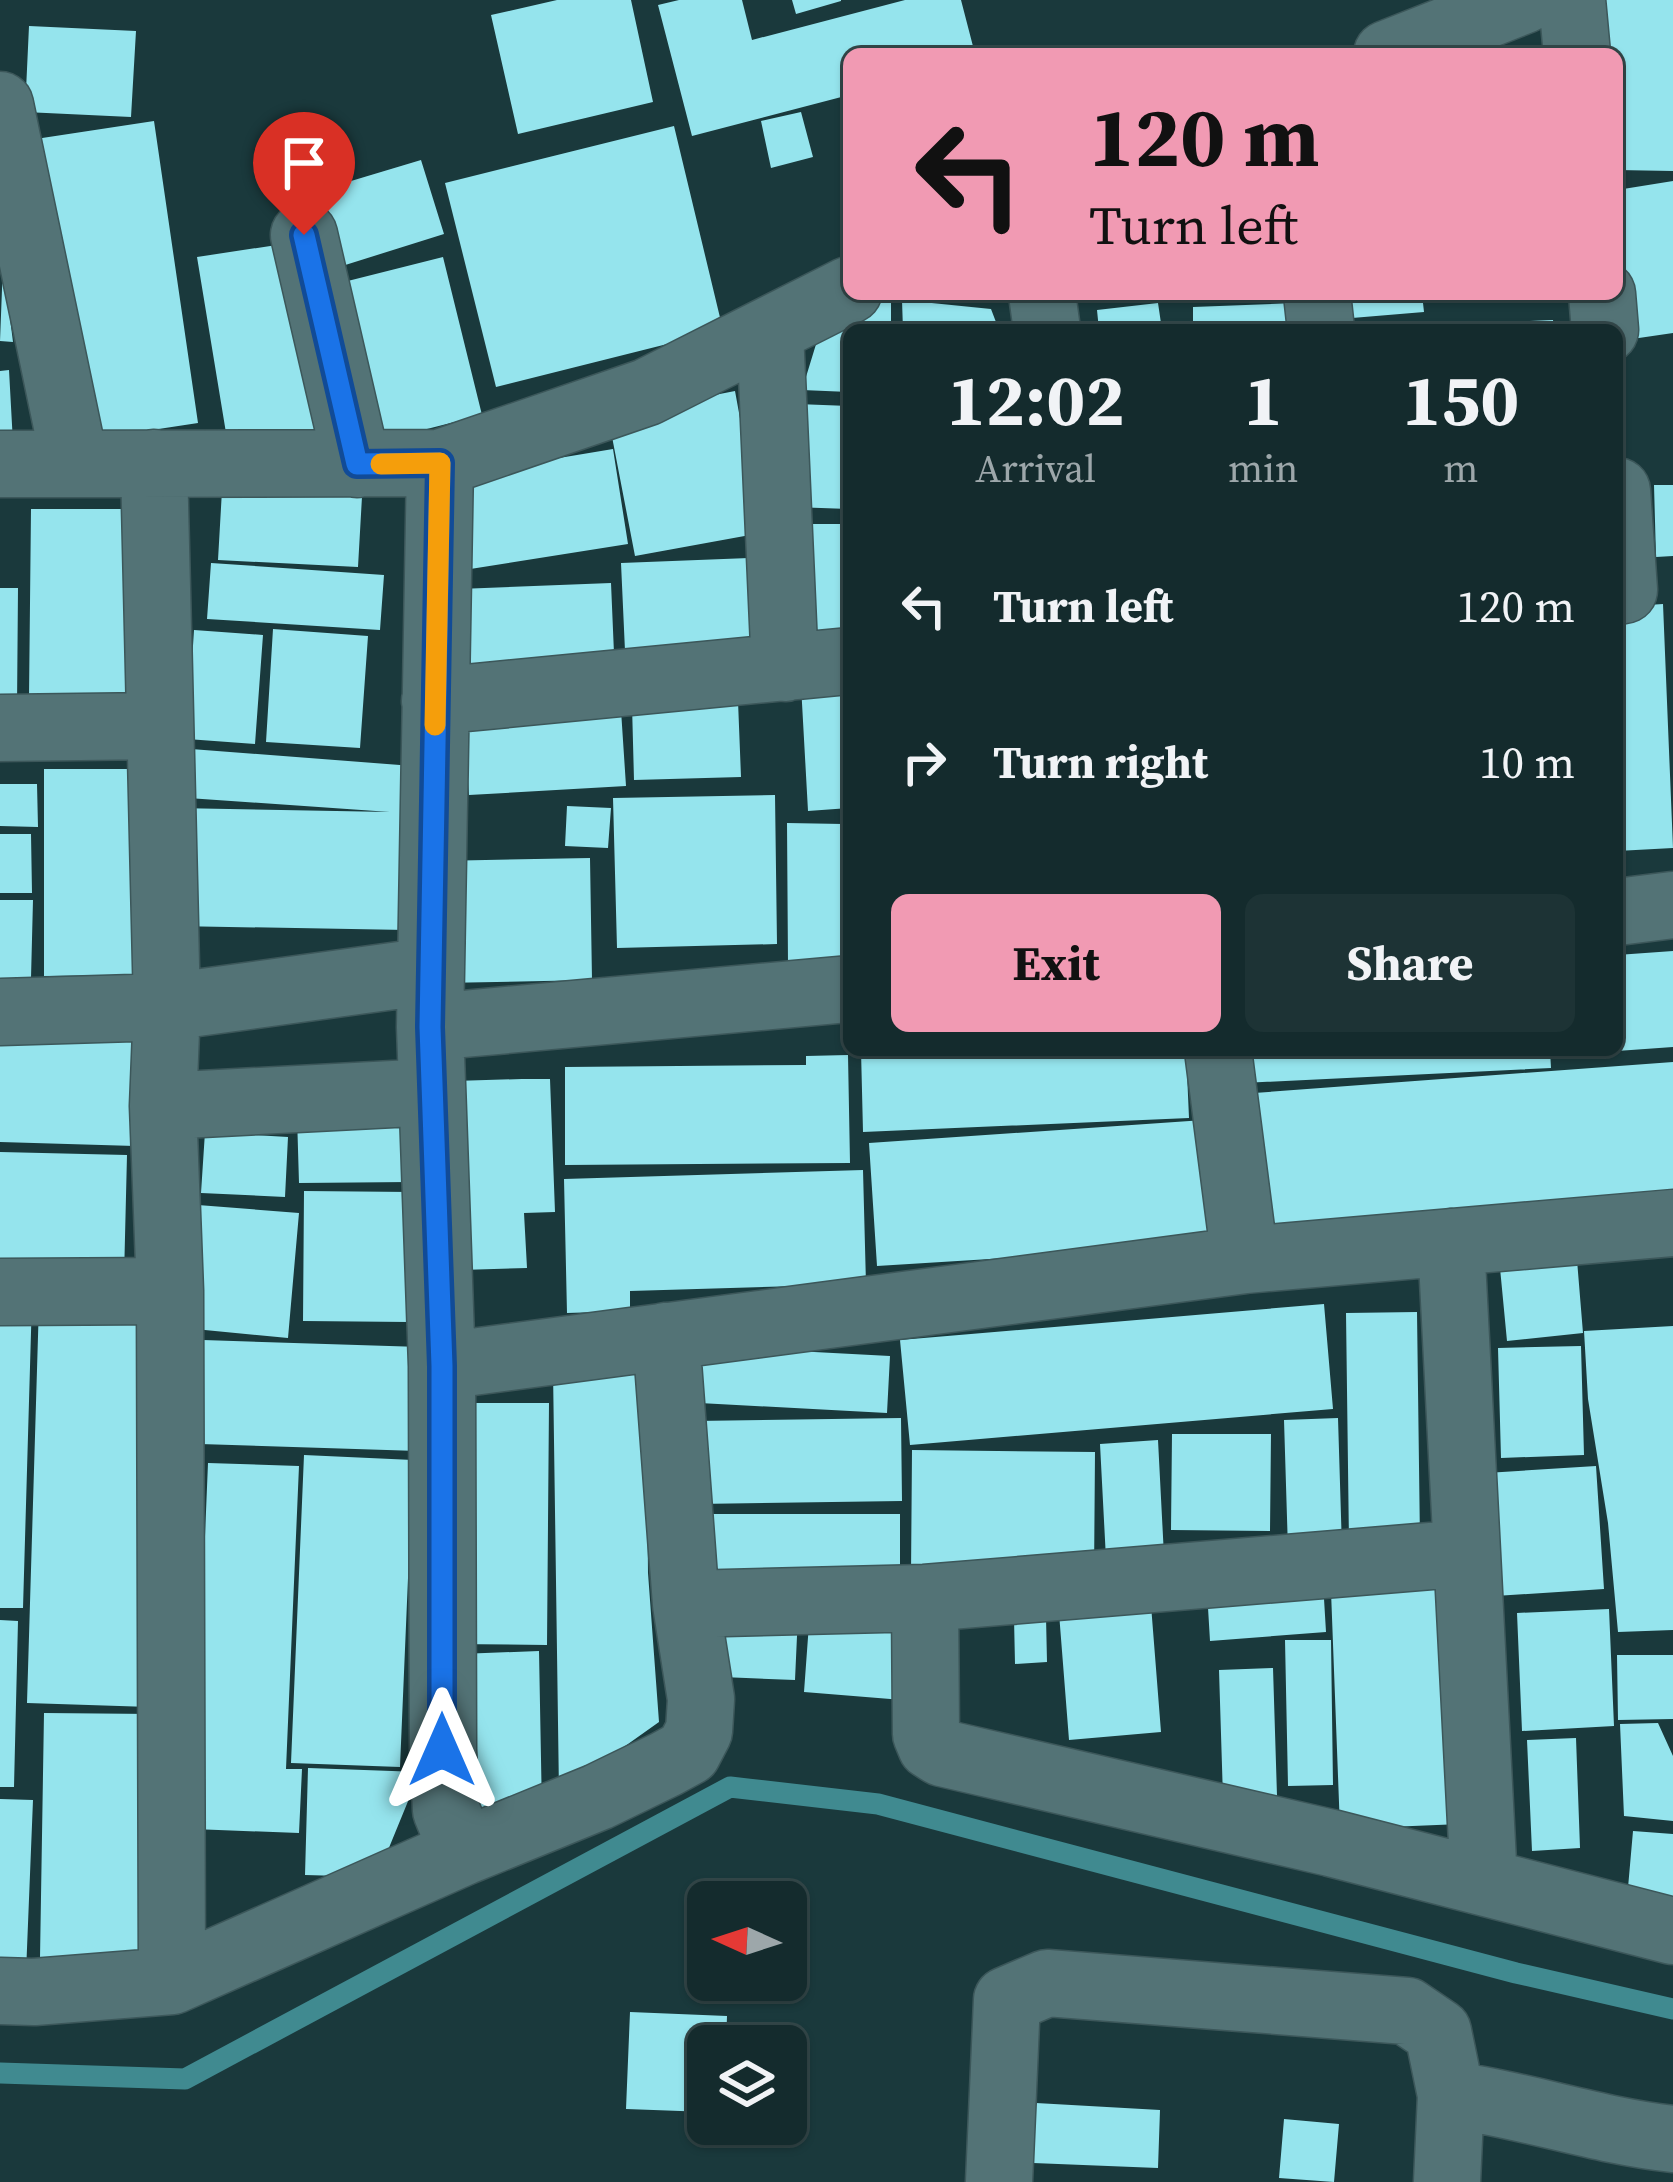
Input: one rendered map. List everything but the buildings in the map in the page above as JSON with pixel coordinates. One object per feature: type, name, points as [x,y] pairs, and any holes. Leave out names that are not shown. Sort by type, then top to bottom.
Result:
[{"type":"street","points":[[1402,48],[1524,0]]},
{"type":"street","points":[[1572,0],[1576,48]]},
{"type":"street","points":[[0,105],[75,464]]},
{"type":"street","points":[[304,235],[357,464]]},
{"type":"street","points":[[0,464],[440,463],[647,392],[843,293]]},
{"type":"street","points":[[770,332],[785,668]]},
{"type":"street","points":[[154,463],[167,1007],[163,1106],[170,1292],[172,1981]]},
{"type":"street","points":[[440,463],[430,999],[442,1366],[442,1750],[446,1810],[463,1852]]},
{"type":"street","points":[[1623,519],[1638,588]]},
{"type":"street","points":[[435,701],[843,663]]},
{"type":"street","points":[[0,728],[158,726]]},
{"type":"street","points":[[1623,911],[1673,905]]},
{"type":"street","points":[[0,1012],[843,989]]},
{"type":"street","points":[[1219,1056],[1245,1260]]},
{"type":"street","points":[[163,1106],[432,1092]]},
{"type":"street","points":[[442,1366],[1245,1260],[1673,1223]]},
{"type":"street","points":[[1451,1242],[1484,1882]]},
{"type":"street","points":[[0,1292],[170,1292]]},
{"type":"street","points":[[0,1991],[172,1981],[598,1797],[688,1752],[699,1731],[701,1699],[686,1604],[666,1336]]},
{"type":"street","points":[[686,1604],[925,1598],[1467,1553]]},
{"type":"street","points":[[925,1598],[926,1734],[931,1746],[942,1753],[1673,1931]]},
{"type":"street","points":[[999,2182],[1007,2000],[1047,1983],[1407,2011],[1438,2032],[1451,2095],[1447,2182]]},
{"type":"street","points":[[1451,2095],[1508,2103],[1625,2134],[1673,2139]]},
{"type":"waterway","points":[[0,2073],[185,2079],[730,1787],[878,1804],[1516,1973],[1673,2009]]},
{"type":"slow traffic","points":[[381,464],[440,463],[435,725]]},
{"type":"route","points":[[304,235],[357,464],[440,463],[430,1027],[442,1366],[442,1750]]}]
